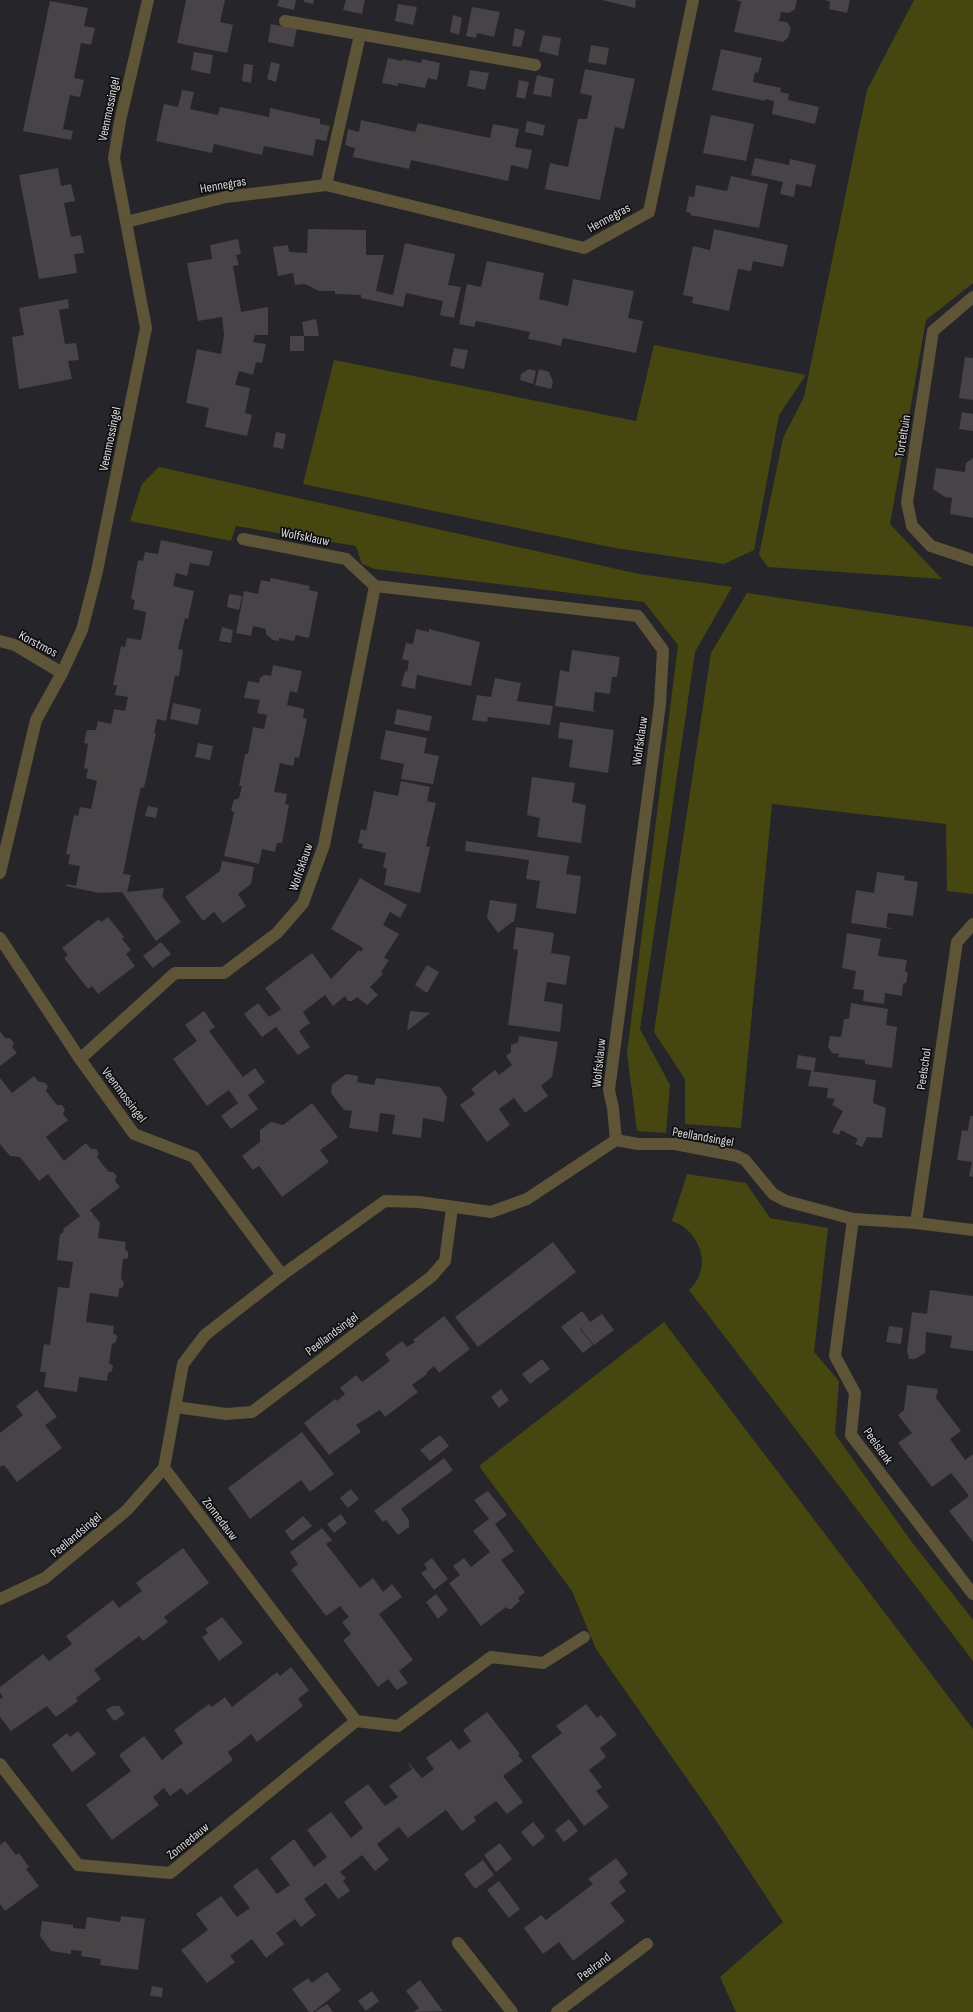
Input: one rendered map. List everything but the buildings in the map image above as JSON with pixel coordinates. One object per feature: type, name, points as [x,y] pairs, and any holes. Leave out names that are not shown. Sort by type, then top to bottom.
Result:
[{"type":"street","name":"Veenmossingel","points":[[0,873],[36,720],[62,673],[82,630],[97,571],[146,328],[114,158],[120,122],[148,0]]},
{"type":"street","name":"Hennegras","points":[[126,222],[226,197],[326,185],[584,248],[649,212],[693,0]]},
{"type":"street","points":[[285,22],[535,65]]},
{"type":"street","points":[[326,185],[360,35]]},
{"type":"street","name":"Torteltuin","points":[[973,297],[933,331],[907,502],[912,526],[931,546],[973,560]]},
{"type":"street","name":"Wolfsklauw","points":[[243,539],[346,559],[375,586],[638,616],[664,650],[660,704],[609,1090],[613,1108],[616,1140]]},
{"type":"street","name":"Wolfsklauw","points":[[80,1059],[175,973],[224,973],[277,933],[303,903],[324,844],[375,586]]},
{"type":"street","name":"Korstmos","points":[[0,642],[15,645],[62,673]]},
{"type":"street","name":"Peelschol","points":[[916,1222],[957,942],[973,924]]},
{"type":"street","name":"Veenmossingel","points":[[1,945],[134,1134],[194,1157],[282,1275]]},
{"type":"street","points":[[164,1468],[183,1364],[205,1335],[282,1275],[385,1201],[419,1202],[452,1208],[491,1212],[527,1199],[616,1140]]},
{"type":"street","name":"Peellandsingel","points":[[616,1140],[638,1144],[675,1144],[737,1156],[745,1160],[773,1194],[786,1201],[853,1219],[916,1222],[973,1230]]},
{"type":"street","name":"Peellandsingel","points":[[176,1407],[226,1414],[252,1412],[430,1277],[445,1261],[452,1208]]},
{"type":"street","name":"Peelslenk","points":[[853,1219],[835,1356],[855,1393],[851,1435],[973,1594]]},
{"type":"street","name":"Peellandsingel","points":[[0,1599],[45,1578],[127,1510],[164,1468]]},
{"type":"street","name":"Zonnedauw","points":[[0,1764],[78,1866],[170,1873],[356,1721],[164,1468]]},
{"type":"street","points":[[356,1721],[398,1726],[491,1657],[543,1663],[584,1637]]},
{"type":"street","points":[[458,1943],[512,2012]]},
{"type":"street","name":"Peelrand","points":[[557,2012],[647,1944]]},
{"type":"shaded area","points":[[914,0],[973,0],[973,283],[926,320],[890,524],[942,579],[768,567],[759,555],[783,438],[804,397],[867,90]]},
{"type":"shaded area","points":[[654,345],[806,375],[779,415],[754,550],[724,564],[615,548],[303,484],[334,360],[636,421]]},
{"type":"shaded area","points":[[159,467],[639,574],[732,587],[695,652],[640,1029],[670,1085],[666,1133],[637,1131],[627,1053],[678,645],[644,602],[375,569],[362,564],[356,546],[236,526],[231,541],[130,521],[142,484]]},
{"type":"shaded area","points":[[747,593],[973,627],[973,894],[947,891],[946,824],[772,804],[741,1128],[685,1124],[685,1079],[654,1032],[711,653]]},
{"type":"shaded area","points":[[687,1174],[746,1183],[770,1218],[828,1228],[814,1352],[839,1381],[835,1434],[911,1541],[973,1620],[973,1661],[689,1290],[701,1271],[702,1261],[700,1251],[696,1241],[690,1233],[682,1226],[672,1221]]},
{"type":"shaded area","points":[[664,1322],[973,1729],[973,2012],[736,2012],[720,1977],[783,1922],[709,1810],[596,1649],[572,1591],[479,1466]]}]
